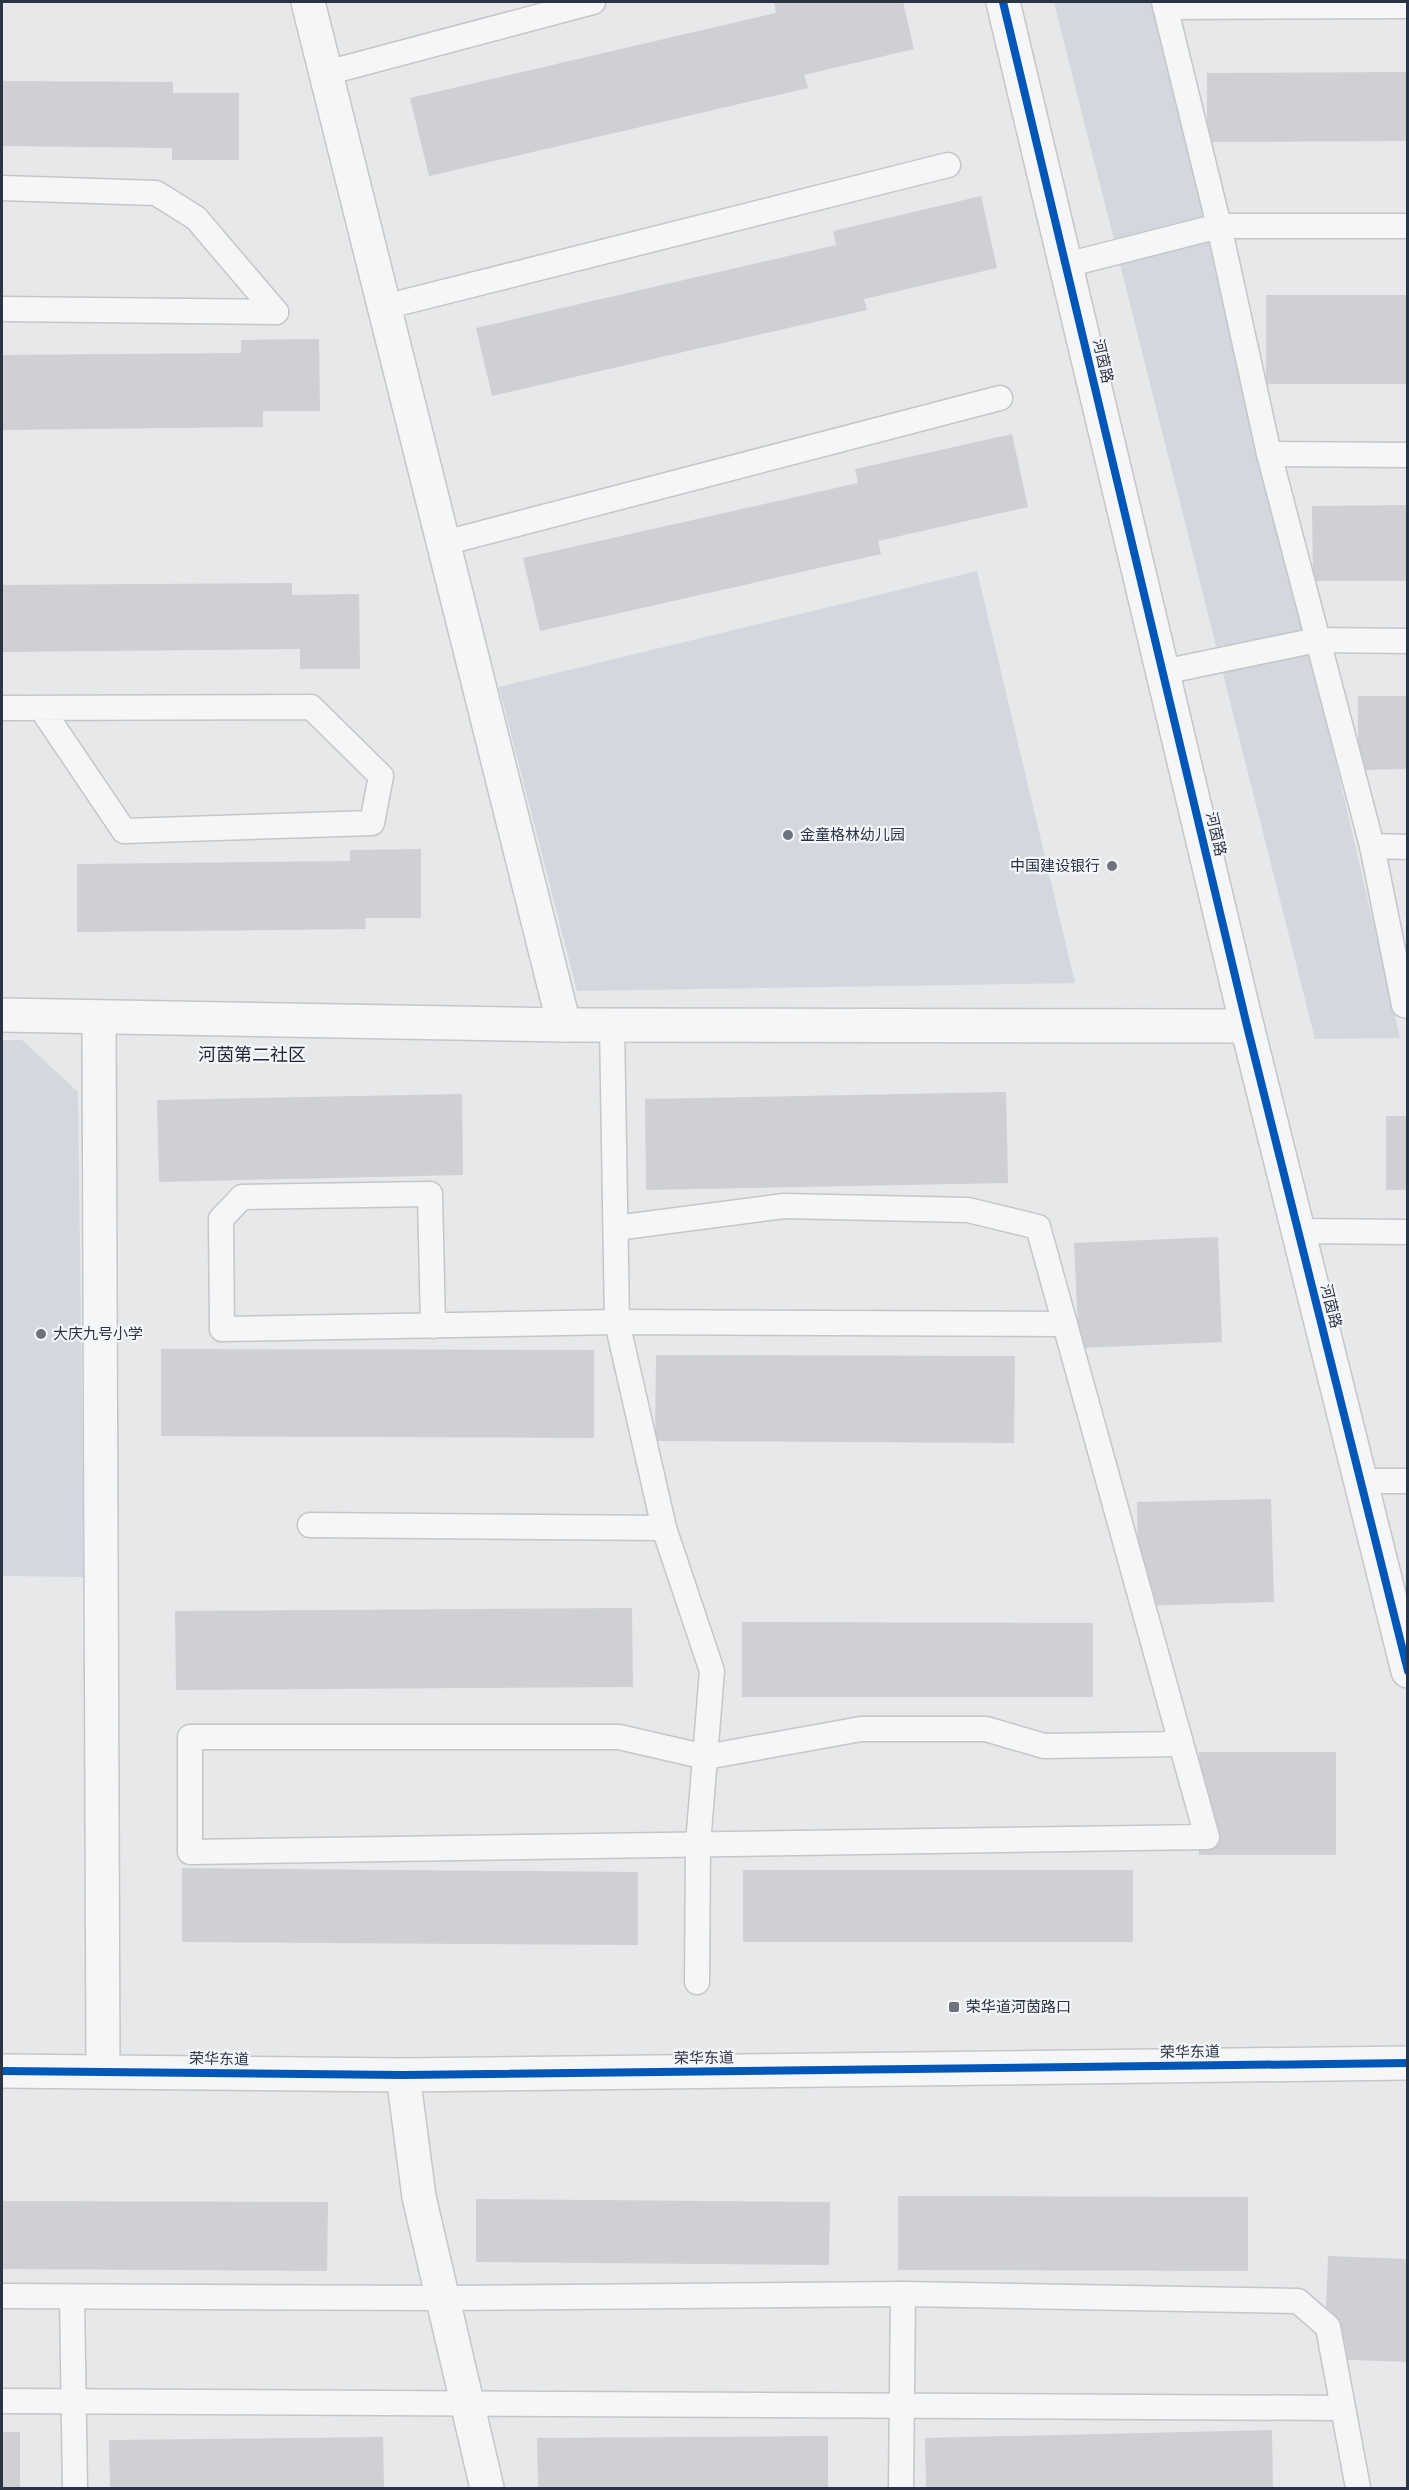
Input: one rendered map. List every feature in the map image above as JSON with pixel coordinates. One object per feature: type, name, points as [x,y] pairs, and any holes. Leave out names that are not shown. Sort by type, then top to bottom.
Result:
[{"type":"street","points":[[308,2],[564,1025]]},
{"type":"street","name":"河茵路","points":[[1003,2],[1247,1026],[1407,1671]]},
{"type":"street","points":[[2,1015],[564,1025],[1247,1026]]},
{"type":"street","points":[[99,1018],[104,2071]]},
{"type":"street","name":"荣华东道","points":[[2,2071],[403,2075],[1407,2063]]},
{"type":"street","points":[[403,2075],[419,2197],[487,2488]]},
{"type":"lane","points":[[326,73],[593,2]]},
{"type":"lane","points":[[1407,6],[1164,4],[1219,226],[1269,454],[1372,846],[1404,1005],[1407,1005]]},
{"type":"lane","points":[[384,307],[948,165]]},
{"type":"lane","points":[[2,188],[156,193],[196,218],[276,312],[2,309]]},
{"type":"lane","points":[[1066,264],[1219,226],[1407,226]]},
{"type":"lane","points":[[444,543],[1000,398]]},
{"type":"lane","points":[[1269,454],[1407,455]]},
{"type":"lane","points":[[1163,672],[1317,640],[1407,641]]},
{"type":"lane","points":[[2,708],[311,707],[381,776],[372,823],[124,831],[41,708]]},
{"type":"lane","points":[[1372,846],[1407,847]]},
{"type":"lane","points":[[612,1025],[617,1322],[664,1528],[712,1671],[698,1844],[697,1982]]},
{"type":"lane","points":[[434,1326],[430,1194],[242,1197],[221,1219],[222,1329],[434,1326],[617,1322],[1065,1324]]},
{"type":"lane","points":[[616,1228],[784,1206],[968,1210],[1038,1227],[1207,1837],[190,1852],[190,1737],[619,1737],[706,1757],[861,1729],[986,1729],[1044,1746],[1181,1744]]},
{"type":"lane","points":[[1299,1231],[1407,1232]]},
{"type":"lane","points":[[1360,1481],[1407,1480]]},
{"type":"lane","points":[[310,1525],[664,1528]]},
{"type":"lane","points":[[901,2488],[903,2294]]},
{"type":"lane","points":[[2,2296],[442,2298],[903,2294],[1298,2301],[1328,2327],[1358,2488]]},
{"type":"lane","points":[[72,2297],[75,2488]]},
{"type":"lane","points":[[2,2402],[1342,2408]]},
{"type":"shaded area","points":[[1054,2],[1159,2],[1400,1038],[1315,1039]]},
{"type":"shaded area","name":"金童格林幼儿园","points":[[977,571],[1075,983],[577,991],[499,687]]},
{"type":"shaded area","name":"大庆九号小学","points":[[2,1040],[22,1040],[78,1092],[84,1577],[2,1576]]},
{"type":"building","points":[[774,2],[903,2],[914,49],[804,75],[808,88],[429,176],[410,98],[776,13]]},
{"type":"building","points":[[1408,72],[1408,141],[1207,142],[1207,73]]},
{"type":"building","points":[[2,81],[173,82],[173,93],[239,93],[239,160],[172,160],[172,148],[2,146]]},
{"type":"building","points":[[981,196],[997,268],[864,299],[867,310],[492,396],[476,328],[836,245],[833,231]]},
{"type":"building","points":[[1266,295],[1408,295],[1408,384],[1266,384]]},
{"type":"building","points":[[319,339],[320,411],[263,411],[263,427],[2,430],[2,355],[241,353],[241,340]]},
{"type":"building","points":[[1012,434],[1028,507],[878,541],[881,554],[540,631],[523,558],[858,483],[855,469]]},
{"type":"building","points":[[1408,505],[1408,581],[1313,581],[1312,506]]},
{"type":"building","points":[[292,583],[292,595],[359,594],[360,669],[300,669],[300,649],[2,652],[2,585]]},
{"type":"building","points":[[1358,696],[1408,696],[1408,769],[1358,770]]},
{"type":"building","points":[[421,849],[421,918],[365,918],[366,929],[77,932],[77,864],[350,861],[350,850]]},
{"type":"building","points":[[1006,1092],[1008,1183],[646,1190],[645,1099]]},
{"type":"building","points":[[462,1094],[463,1175],[159,1182],[157,1100]]},
{"type":"building","points":[[1386,1116],[1408,1116],[1408,1190],[1386,1190]]},
{"type":"building","points":[[1218,1237],[1222,1342],[1079,1348],[1074,1243]]},
{"type":"building","points":[[161,1349],[594,1350],[594,1438],[161,1436]]},
{"type":"building","points":[[656,1355],[1015,1356],[1014,1443],[655,1441]]},
{"type":"building","points":[[1271,1499],[1274,1602],[1139,1606],[1137,1502]]},
{"type":"building","points":[[632,1608],[633,1687],[176,1690],[175,1611]]},
{"type":"building","points":[[742,1622],[1093,1623],[1093,1697],[742,1697]]},
{"type":"building","points":[[1199,1752],[1336,1752],[1336,1855],[1199,1855]]},
{"type":"building","points":[[182,1868],[638,1872],[638,1945],[182,1942]]},
{"type":"building","points":[[743,1870],[1133,1870],[1133,1942],[743,1942]]},
{"type":"building","points":[[898,2196],[1248,2197],[1248,2271],[898,2270]]},
{"type":"building","points":[[476,2199],[830,2202],[829,2265],[476,2262]]},
{"type":"building","points":[[2,2201],[328,2202],[327,2271],[2,2269]]},
{"type":"building","points":[[1328,2256],[1408,2259],[1408,2362],[1324,2359]]},
{"type":"building","points":[[1272,2430],[1273,2488],[926,2488],[925,2438]]},
{"type":"building","points":[[2,2432],[20,2432],[20,2488],[2,2488]]},
{"type":"building","points":[[828,2436],[828,2488],[538,2488],[537,2438]]},
{"type":"building","points":[[383,2437],[384,2488],[110,2488],[109,2440]]},
{"type":"cycle path","points":[[1003,2],[1247,1026],[1408,1671]]},
{"type":"cycle path","points":[[2,2071],[403,2075],[1408,2063]]},
{"type":"place","name":"金童格林幼儿园","points":[[788,835]]},
{"type":"place","name":"中国建设银行","points":[[1112,866]]},
{"type":"place","name":"大庆九号小学","points":[[41,1334]]},
{"type":"place","name":"荣华道河茵路口","points":[[954,2007]]},
{"type":"district","name":"河茵第二社区","points":[[252,1055]]}]
